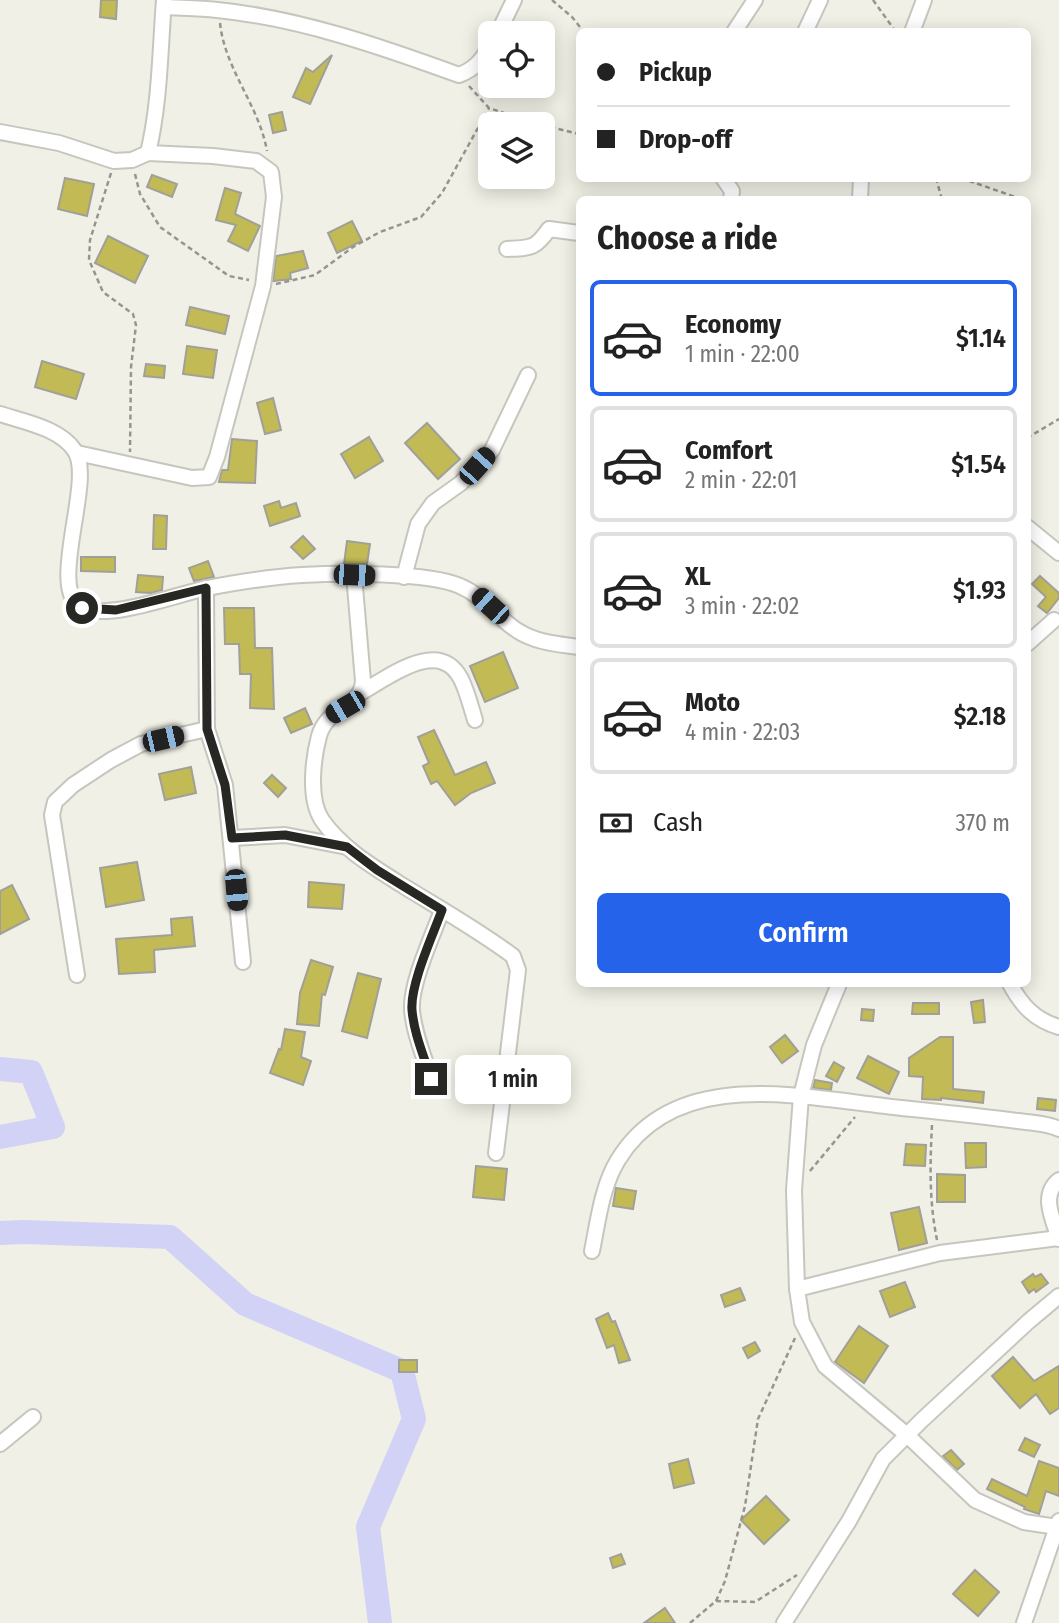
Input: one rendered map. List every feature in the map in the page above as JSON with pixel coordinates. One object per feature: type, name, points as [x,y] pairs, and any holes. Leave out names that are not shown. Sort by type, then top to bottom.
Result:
[{"type":"street","points":[[504,21],[514,0]]},
{"type":"street","points":[[737,28],[755,0]]},
{"type":"street","points":[[807,28],[820,0]]},
{"type":"street","points":[[914,28],[924,0]]},
{"type":"street","points":[[148,153],[154,130],[158,93],[164,3],[218,10],[361,40],[459,75],[470,71],[478,63]]},
{"type":"street","points":[[0,132],[59,144],[114,161],[132,160],[148,153],[213,156],[256,161],[271,172],[274,197],[263,284],[217,457],[209,477],[192,478],[77,453]]},
{"type":"street","points":[[507,249],[538,245],[549,229],[576,233]]},
{"type":"street","points":[[404,577],[418,524],[433,503],[461,483],[492,450],[528,375]]},
{"type":"street","points":[[0,414],[50,431],[70,444],[77,453],[78,492],[68,585],[75,603],[82,608],[116,610],[206,588],[304,575],[436,579],[458,585],[478,595],[518,631],[542,642],[576,647]]},
{"type":"street","points":[[1031,530],[1059,552]]},
{"type":"street","points":[[354,575],[362,692],[359,699],[331,715],[319,734],[314,769],[314,797],[321,818],[347,847],[377,870],[513,956],[518,970],[496,1153]]},
{"type":"street","points":[[206,588],[207,729],[225,785],[243,962]]},
{"type":"street","points":[[1031,641],[1057,618]]},
{"type":"street","points":[[362,692],[414,664],[435,659],[450,666],[461,678],[475,720]]},
{"type":"street","points":[[77,975],[52,815],[55,802],[73,785],[141,744],[207,729]]},
{"type":"street","points":[[232,838],[285,835],[347,847]]},
{"type":"street","points":[[431,1079],[416,1033],[412,1007],[418,975],[442,910]]},
{"type":"street","points":[[838,987],[814,1045],[801,1096],[794,1190],[797,1289],[802,1322],[825,1366],[907,1435],[975,1500],[1024,1522],[1058,1524],[1024,1623]]},
{"type":"street","points":[[1012,987],[1025,1008],[1042,1022],[1059,1027]]},
{"type":"street","points":[[592,1251],[603,1199],[616,1162],[649,1124],[666,1113],[706,1099],[750,1094],[801,1096],[1059,1129]]},
{"type":"street","points":[[797,1289],[940,1252],[1059,1239],[1048,1197],[1051,1187],[1059,1180]]},
{"type":"street","points":[[784,1623],[849,1521],[883,1459],[1028,1321],[1059,1296]]},
{"type":"street","points":[[0,1444],[33,1417]]},
{"type":"path","points":[[552,0],[581,28]]},
{"type":"path","points":[[873,0],[893,28]]},
{"type":"path","points":[[218,10],[228,59],[256,113],[271,172]]},
{"type":"path","points":[[459,75],[489,108],[501,112]]},
{"type":"path","points":[[132,160],[140,194],[160,228],[229,276],[263,284],[295,281],[315,275],[353,247],[380,232],[421,217],[442,193],[489,108]]},
{"type":"path","points":[[555,128],[576,133]]},
{"type":"path","points":[[114,161],[90,240],[89,260],[103,292],[133,314],[136,325],[131,368],[131,466]]},
{"type":"path","points":[[972,182],[1010,196]]},
{"type":"path","points":[[1031,436],[1059,419]]},
{"type":"path","points":[[794,1190],[866,1104]]},
{"type":"path","points":[[932,1111],[932,1213],[940,1252]]},
{"type":"path","points":[[690,1623],[716,1601],[725,1581],[745,1506],[758,1419],[802,1322]]},
{"type":"path","points":[[716,1601],[755,1602],[801,1573],[820,1566]]},
{"type":"building","points":[[101,0],[117,0],[116,19],[100,17]]},
{"type":"building","points":[[332,55],[310,104],[293,97],[306,68],[313,72]]},
{"type":"building","points":[[282,112],[286,130],[273,133],[269,115]]},
{"type":"building","points":[[152,175],[177,184],[172,197],[147,187]]},
{"type":"building","points":[[65,178],[94,184],[87,216],[58,209]]},
{"type":"building","points":[[225,188],[241,193],[235,214],[260,226],[248,251],[228,241],[236,225],[216,220]]},
{"type":"building","points":[[352,221],[362,241],[337,253],[328,233]]},
{"type":"building","points":[[108,236],[148,256],[135,283],[95,263]]},
{"type":"building","points":[[303,251],[308,268],[290,273],[291,279],[273,281],[276,256]]},
{"type":"building","points":[[190,307],[229,316],[225,334],[186,325]]},
{"type":"building","points":[[187,346],[217,350],[213,378],[183,374]]},
{"type":"building","points":[[42,361],[84,374],[76,399],[35,387]]},
{"type":"building","points":[[146,364],[165,366],[164,378],[144,376]]},
{"type":"building","points":[[273,398],[281,430],[265,434],[257,403]]},
{"type":"building","points":[[427,423],[460,459],[438,479],[405,443]]},
{"type":"building","points":[[369,437],[383,461],[355,478],[341,454]]},
{"type":"building","points":[[232,439],[257,441],[255,483],[219,482],[222,470],[228,470]]},
{"type":"building","points":[[279,501],[281,508],[296,503],[300,516],[270,526],[264,506]]},
{"type":"building","points":[[154,515],[167,516],[166,549],[153,549]]},
{"type":"building","points":[[303,536],[315,549],[303,559],[291,547]]},
{"type":"building","points":[[347,541],[370,544],[367,564],[344,564]]},
{"type":"building","points":[[81,557],[115,557],[115,572],[81,571]]},
{"type":"building","points":[[208,561],[214,577],[194,581],[189,568]]},
{"type":"building","points":[[138,575],[163,577],[162,590],[151,593],[136,592]]},
{"type":"building","points":[[1040,576],[1059,593],[1059,598],[1047,613],[1038,606],[1046,597],[1032,584]]},
{"type":"building","points":[[224,608],[254,608],[255,648],[272,648],[274,709],[250,708],[251,674],[240,674],[239,644],[225,644]]},
{"type":"building","points":[[503,652],[518,688],[485,702],[470,666]]},
{"type":"building","points":[[305,708],[312,724],[291,733],[284,718]]},
{"type":"building","points":[[434,730],[455,775],[486,762],[495,783],[471,793],[455,805],[437,781],[431,784],[423,766],[429,763],[418,737]]},
{"type":"building","points":[[191,767],[196,793],[165,800],[159,774]]},
{"type":"building","points":[[272,775],[286,788],[278,797],[264,783]]},
{"type":"building","points":[[137,862],[144,900],[106,907],[100,868]]},
{"type":"building","points":[[309,882],[344,885],[342,909],[308,907]]},
{"type":"building","points":[[12,885],[29,919],[0,934],[0,891]]},
{"type":"building","points":[[192,917],[195,946],[154,950],[155,972],[119,974],[116,939],[172,935],[171,919]]},
{"type":"building","points":[[311,960],[333,967],[325,995],[322,994],[319,1026],[297,1024],[300,993]]},
{"type":"building","points":[[358,973],[381,979],[367,1038],[342,1031]]},
{"type":"building","points":[[983,1000],[985,1022],[974,1023],[971,1002]]},
{"type":"building","points":[[913,1003],[939,1003],[939,1014],[912,1014]]},
{"type":"building","points":[[862,1009],[874,1010],[873,1021],[861,1020]]},
{"type":"building","points":[[285,1029],[305,1032],[301,1057],[311,1061],[303,1085],[270,1073],[279,1049],[281,1050]]},
{"type":"building","points":[[785,1035],[798,1051],[782,1063],[770,1047]]},
{"type":"building","points":[[940,1037],[953,1037],[953,1089],[984,1092],[983,1103],[941,1098],[922,1099],[923,1077],[909,1076],[909,1058]]},
{"type":"building","points":[[868,1056],[899,1072],[889,1094],[857,1078]]},
{"type":"building","points":[[834,1062],[844,1068],[837,1082],[826,1076]]},
{"type":"building","points":[[815,1080],[832,1083],[831,1090],[813,1088]]},
{"type":"building","points":[[1038,1098],[1056,1100],[1055,1111],[1037,1109]]},
{"type":"building","points":[[965,1143],[986,1143],[986,1167],[966,1168]]},
{"type":"building","points":[[906,1144],[926,1145],[925,1166],[904,1165]]},
{"type":"building","points":[[476,1166],[507,1169],[504,1200],[473,1197]]},
{"type":"building","points":[[937,1174],[965,1175],[965,1202],[937,1202]]},
{"type":"building","points":[[616,1188],[636,1191],[633,1209],[613,1206]]},
{"type":"building","points":[[919,1207],[927,1243],[899,1250],[891,1213]]},
{"type":"building","points":[[1033,1274],[1035,1277],[1041,1274],[1048,1283],[1036,1292],[1034,1289],[1029,1293],[1022,1282]]},
{"type":"building","points":[[905,1282],[915,1307],[890,1317],[880,1291]]},
{"type":"building","points":[[740,1288],[745,1300],[725,1307],[721,1295]]},
{"type":"building","points":[[608,1313],[612,1322],[615,1321],[630,1360],[619,1363],[614,1345],[607,1348],[596,1319]]},
{"type":"building","points":[[859,1326],[888,1346],[864,1383],[835,1362]]},
{"type":"building","points":[[755,1342],[760,1351],[748,1358],[743,1348]]},
{"type":"building","points":[[1013,1357],[1034,1381],[1059,1366],[1059,1408],[1050,1414],[1036,1394],[1020,1408],[992,1376]]},
{"type":"building","points":[[399,1360],[417,1360],[417,1372],[399,1372]]},
{"type":"building","points":[[1025,1438],[1040,1445],[1034,1457],[1019,1450]]},
{"type":"building","points":[[951,1450],[964,1464],[957,1470],[943,1456]]},
{"type":"building","points":[[688,1459],[694,1483],[674,1488],[669,1464]]},
{"type":"building","points":[[1039,1461],[1059,1468],[1059,1496],[1046,1491],[1039,1514],[987,1489],[992,1479],[1027,1496]]},
{"type":"building","points":[[766,1496],[789,1520],[764,1544],[741,1520]]},
{"type":"building","points":[[621,1554],[625,1564],[613,1568],[610,1558]]},
{"type":"building","points":[[975,1570],[999,1592],[978,1616],[953,1594]]},
{"type":"building","points":[[665,1608],[675,1623],[644,1623]]},
{"type":"waterway","points":[[0,1069],[31,1072],[53,1127],[0,1137]]},
{"type":"waterway","points":[[0,1233],[170,1237],[245,1304],[402,1371],[414,1419],[368,1527],[380,1623]]},
{"type":"route","points":[[82,608],[116,610],[206,588],[207,729],[225,785],[232,838],[285,835],[347,847],[377,870],[442,910],[418,975],[412,1007],[416,1033],[431,1079]]}]
